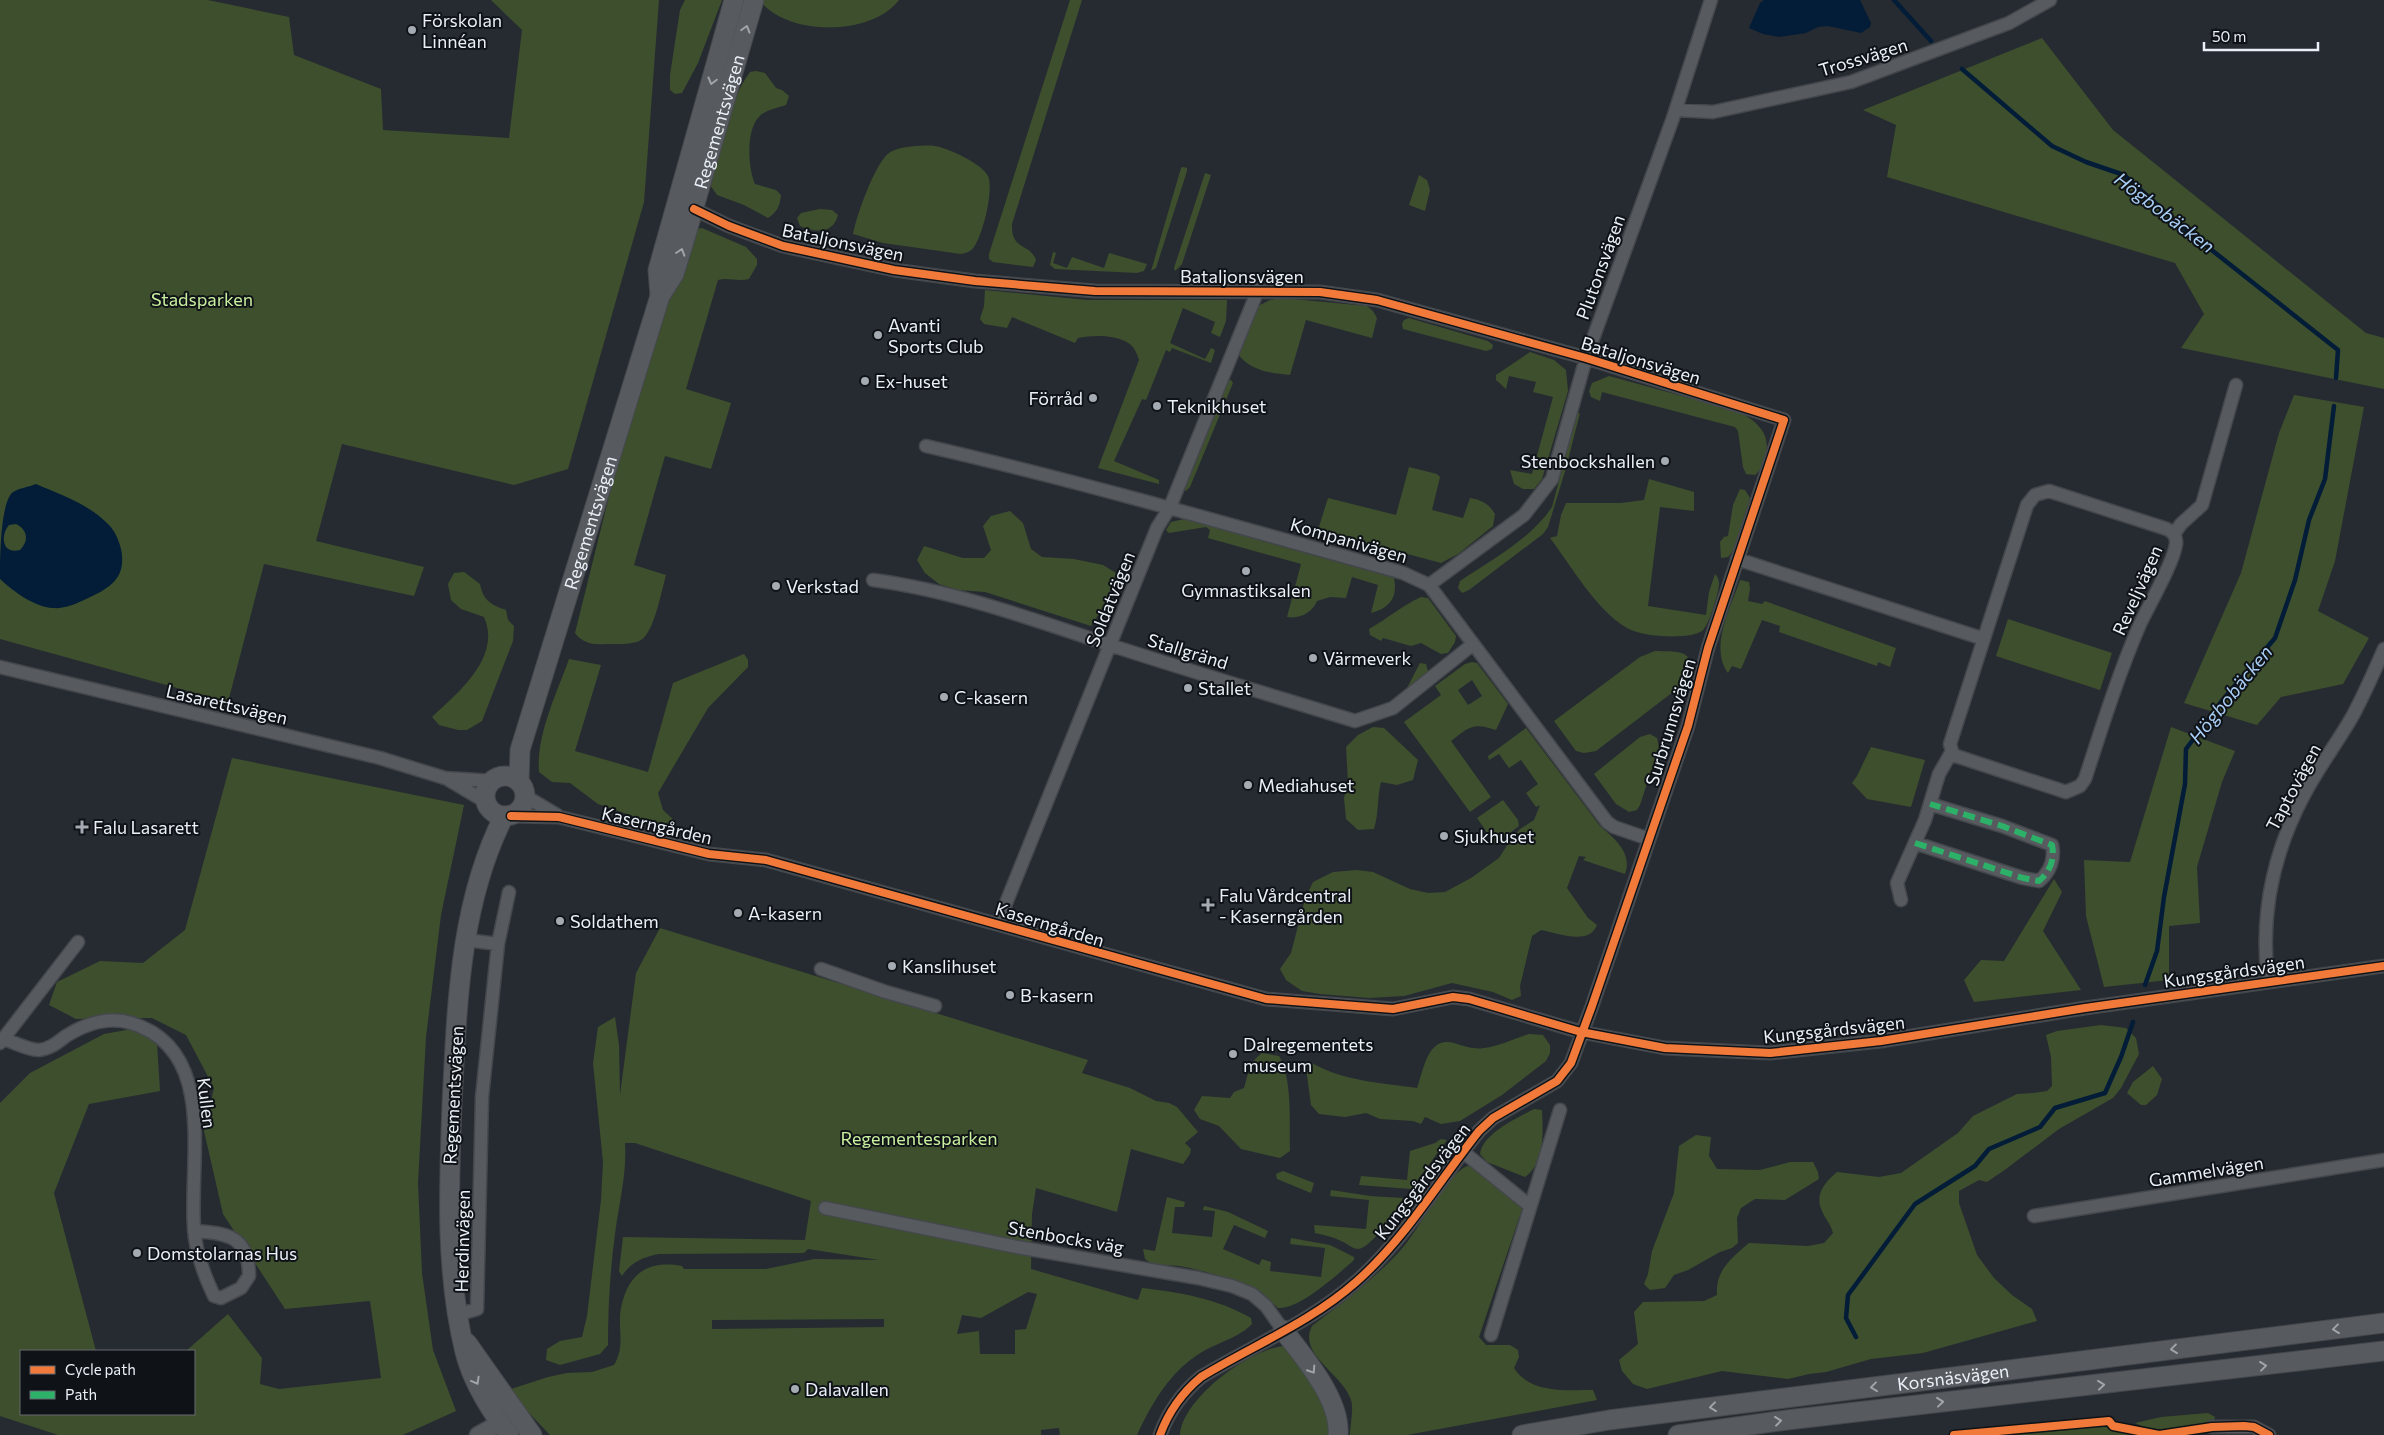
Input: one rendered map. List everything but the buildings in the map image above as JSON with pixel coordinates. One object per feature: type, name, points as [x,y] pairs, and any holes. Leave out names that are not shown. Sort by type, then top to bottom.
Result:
[{"type":"main road","name":"Regementsvägen","points":[[686,205],[734,0]]},
{"type":"main road","name":"Regementsvägen","points":[[522,789],[520,750],[660,296],[658,270],[686,205],[754,0]]},
{"type":"main road","name":"Regementsvägen","points":[[495,779],[520,750]]},
{"type":"main road","points":[[510,777],[522,789],[524,805],[518,812],[497,810],[486,790],[495,779],[510,777]]},
{"type":"main road","name":"Regementsvägen","points":[[497,810],[466,940],[456,1025],[450,1158],[450,1246],[457,1315],[471,1371],[508,1423],[532,1435]]},
{"type":"main road","name":"Korsnäsvägen","points":[[1522,1435],[1609,1420],[2384,1323]]},
{"type":"main road","points":[[1283,1330],[1304,1358],[1328,1397],[1337,1420],[1338,1435]]},
{"type":"main road","name":"Korsnäsvägen","points":[[1678,1435],[1787,1420],[2384,1351]]},
{"type":"street","name":"Plutonsvägen","points":[[1429,585],[1524,515],[1552,479],[1586,358],[1676,110],[1711,0]]},
{"type":"street","name":"Trossvägen","points":[[1676,110],[1713,112],[1851,82],[2009,23],[2050,0]]},
{"type":"street","name":"Bataljonsvägen","points":[[686,205],[729,226],[783,246],[894,270],[975,281],[1095,291],[1258,290],[1320,292],[1377,300],[1586,358],[1784,420]]},
{"type":"street","name":"Soldatvägen","points":[[998,923],[1157,528],[1170,507],[1258,290]]},
{"type":"street","points":[[2174,534],[2181,524],[2202,505],[2236,385]]},
{"type":"street","name":"Surbrunnsvägen","points":[[1581,1032],[1688,726],[1708,648],[1784,420]]},
{"type":"street","name":"Kompanivägen","points":[[926,446],[1031,470],[1170,507],[1403,573],[1429,585],[1472,645],[1607,822],[1614,827],[1649,840]]},
{"type":"street","name":"Reveljvägen","points":[[1901,900],[1897,884],[1930,804],[1939,774],[1951,753],[1950,744],[2027,505],[2035,495],[2049,490],[2167,529],[2174,534],[2176,546],[2121,670],[2085,779],[2080,786],[2066,792],[1957,757],[1951,753]]},
{"type":"street","points":[[1737,558],[1984,639]]},
{"type":"street","name":"Stallgränd","points":[[873,580],[909,584],[1016,614],[1355,721],[1393,708],[1472,645]]},
{"type":"street","name":"Taptovägen","points":[[2268,981],[2265,936],[2267,903],[2281,849],[2305,793],[2353,716],[2384,648]]},
{"type":"street","name":"Lasarettsvägen","points":[[0,667],[380,758],[445,778],[497,810]]},
{"type":"street","name":"Lasarettsvägen","points":[[445,778],[495,779]]},
{"type":"street","name":"Kaserngården","points":[[522,789],[559,817]]},
{"type":"street","points":[[1915,843],[2023,878],[2039,881],[2047,874],[2054,852],[2052,845],[2002,826],[1930,804]]},
{"type":"street","name":"Kaserngården","points":[[497,810],[559,817],[709,854],[766,860],[998,923],[1116,959],[1266,1000],[1393,1009],[1453,997],[1469,999],[1581,1032]]},
{"type":"street","name":"Herdinvägen","points":[[457,1315],[478,1309],[482,1097],[498,944],[509,892]]},
{"type":"street","points":[[466,940],[498,944]]},
{"type":"street","points":[[1,1041],[78,942]]},
{"type":"street","name":"Kungsgårdsvägen","points":[[1160,1435],[1176,1404],[1194,1382],[1335,1299],[1357,1281],[1392,1245],[1478,1131],[1493,1118],[1557,1081],[1571,1063],[1581,1032],[1665,1048],[1770,1053],[1881,1041],[2268,981],[2384,966]]},
{"type":"street","points":[[821,969],[886,992],[935,1006]]},
{"type":"street","name":"Kullen","points":[[1,1041],[39,1050],[54,1046],[84,1026],[106,1020],[130,1022],[152,1031],[170,1047],[182,1063],[191,1091],[195,1156],[194,1231],[200,1258],[214,1296],[220,1298],[240,1288],[250,1276],[247,1255],[241,1246],[222,1233],[194,1231]]},
{"type":"street","points":[[1491,1335],[1560,1110]]},
{"type":"street","points":[[1462,1152],[1530,1206]]},
{"type":"street","name":"Gammelvägen","points":[[2034,1216],[2384,1160]]},
{"type":"street","name":"Stenbocks väg","points":[[825,1208],[1017,1247],[1198,1278],[1232,1286],[1252,1294],[1266,1306],[1283,1330]]},
{"type":"street","points":[[478,1435],[508,1423]]},
{"type":"street","points":[[2212,1427],[2254,1427],[2270,1435]]},
{"type":"green space","name":"Stadsparken","points":[[0,0],[208,0],[289,17],[294,55],[381,89],[383,130],[509,138],[522,30],[491,0],[659,0],[644,202],[568,469],[514,485],[342,444],[316,541],[424,567],[414,596],[264,564],[228,702],[0,639]]},
{"type":"green space","points":[[685,0],[722,0],[698,63],[682,93],[675,94],[670,90],[670,75],[680,10]]},
{"type":"green space","points":[[763,0],[899,0],[887,12],[870,20],[851,25],[831,27],[791,22],[775,14],[762,3]]},
{"type":"green space","points":[[1070,0],[1082,0],[1012,224],[1014,239],[1030,251],[1036,260],[1033,267],[993,262],[989,259],[989,254]]},
{"type":"green space","points":[[2042,38],[2113,130],[2366,333],[2384,338],[2384,389],[2181,348],[2204,314],[2175,263],[1887,177],[1896,125],[1863,110]]},
{"type":"green space","points":[[750,72],[765,73],[776,88],[789,96],[786,105],[761,115],[751,132],[749,150],[755,184],[776,190],[781,195],[778,208],[768,218],[744,205],[717,195],[710,185],[730,112],[742,84]]},
{"type":"green space","points":[[915,146],[935,146],[948,150],[972,161],[988,176],[990,191],[984,223],[974,247],[969,252],[961,254],[883,243],[853,234],[867,191],[878,167],[889,153]]},
{"type":"green space","points":[[1181,168],[1187,168],[1187,171],[1156,268],[1151,271]]},
{"type":"green space","points":[[1205,173],[1211,175],[1182,264],[1175,271],[1174,268]]},
{"type":"green space","points":[[1419,175],[1427,180],[1430,190],[1425,211],[1409,205]]},
{"type":"green space","points":[[820,209],[832,210],[838,215],[832,226],[818,231],[800,226],[797,218],[801,213]]},
{"type":"green space","points":[[702,228],[746,247],[757,259],[757,265],[749,279],[718,280],[686,389],[731,403],[711,469],[665,456],[634,565],[666,575],[654,620],[646,636],[633,643],[588,643],[575,633],[630,412],[669,277],[696,229]]},
{"type":"green space","points":[[1053,252],[1056,253],[1053,263],[1067,268],[1072,257],[1104,268],[1109,253],[1147,264],[1144,271],[1137,273],[1055,269],[1050,265]]},
{"type":"green space","points":[[985,290],[1087,300],[1227,300],[1226,321],[1220,337],[1211,333],[1215,322],[1183,308],[1170,343],[1205,359],[1211,348],[1215,350],[1211,363],[1172,348],[1170,352],[1166,350],[1146,400],[1142,399],[1114,461],[1159,480],[1159,484],[1098,468],[1139,360],[1132,346],[1120,339],[1106,336],[1078,338],[1075,343],[1012,317],[1007,328],[984,324],[980,319],[984,306]]},
{"type":"green space","points":[[1282,298],[1367,306],[1377,318],[1372,338],[1306,320],[1290,375],[1255,368],[1238,354],[1258,306],[1270,300]]},
{"type":"green space","points":[[1409,318],[1488,341],[1493,345],[1492,349],[1486,351],[1403,329],[1402,324],[1404,320]]},
{"type":"green space","points":[[1530,352],[1554,360],[1566,370],[1568,391],[1542,479],[1534,489],[1523,489],[1514,484],[1510,470],[1532,474],[1553,397],[1533,392],[1536,382],[1509,376],[1506,389],[1496,380],[1496,375]]},
{"type":"green space","points":[[1609,376],[1737,411],[1751,419],[1761,429],[1767,443],[1760,470],[1755,475],[1746,474],[1743,467],[1738,431],[1735,427],[1602,392],[1600,401],[1591,397],[1589,391],[1592,383]]},
{"type":"green space","points":[[1231,380],[1233,383],[1190,487],[1186,491],[1183,488],[1227,381]]},
{"type":"green space","points":[[2294,395],[2364,407],[2335,561],[2318,611],[2369,638],[2343,684],[2281,697],[2257,725],[2184,703],[2241,573],[2279,433]]},
{"type":"green space","points":[[1580,413],[1548,527],[1543,534],[1469,590],[1462,593],[1458,588],[1460,581],[1522,539],[1543,519],[1552,507],[1577,414]]},
{"type":"green space","points":[[1409,467],[1437,474],[1440,477],[1432,510],[1463,518],[1470,498],[1482,501],[1495,514],[1493,526],[1458,554],[1441,563],[1318,530],[1328,498],[1396,515]]},
{"type":"green space","points":[[1649,479],[1694,492],[1694,511],[1660,507],[1648,606],[1706,615],[1709,592],[1715,574],[1719,584],[1713,609],[1705,628],[1695,634],[1665,636],[1643,634],[1627,628],[1595,599],[1550,538],[1557,536],[1561,515],[1566,503],[1621,503],[1644,500]]},
{"type":"green space","points":[[1740,489],[1745,490],[1750,498],[1733,551],[1728,557],[1721,558],[1720,542],[1724,537],[1728,536],[1733,505]]},
{"type":"green space","points":[[1010,511],[1023,523],[1031,549],[1042,557],[1074,559],[1103,565],[1116,573],[1106,601],[1091,626],[985,592],[958,590],[939,584],[925,573],[917,560],[924,546],[963,558],[984,558],[991,550],[983,526],[991,516]]},
{"type":"green space","points":[[1184,519],[1394,578],[1395,591],[1388,605],[1371,613],[1378,585],[1352,577],[1346,598],[1330,597],[1317,601],[1309,612],[1296,617],[1287,617],[1301,564],[1208,538],[1210,530],[1206,527],[1169,533],[1166,530],[1171,522]]},
{"type":"green space","points":[[464,572],[480,584],[483,595],[489,602],[506,610],[508,620],[514,626],[513,641],[482,721],[467,730],[458,730],[439,725],[432,717],[465,685],[482,660],[487,646],[488,632],[484,617],[461,609],[451,600],[448,584],[454,573]]},
{"type":"green space","points":[[1740,580],[1749,582],[1748,601],[1762,604],[1765,601],[1896,648],[1890,667],[1878,662],[1877,666],[1779,632],[1780,626],[1762,620],[1741,669],[1732,666],[1728,673],[1723,663],[1721,639],[1727,614]]},
{"type":"green space","points":[[1421,597],[1428,598],[1456,636],[1455,642],[1448,653],[1441,654],[1421,643],[1411,646],[1383,638],[1381,641],[1370,635],[1369,629]]},
{"type":"green space","points":[[2008,619],[2112,653],[2100,690],[1996,656]]},
{"type":"green space","points":[[1655,651],[1678,652],[1688,657],[1691,669],[1690,679],[1596,751],[1584,753],[1576,751],[1554,721],[1640,657]]},
{"type":"green space","points":[[744,654],[748,660],[748,667],[708,708],[658,793],[663,810],[676,822],[659,825],[598,804],[570,783],[552,782],[539,772],[539,758],[544,729],[569,659],[601,665],[575,751],[648,772],[673,683]]},
{"type":"green space","points":[[1420,663],[1426,664],[1428,671],[1423,679],[1407,688]]},
{"type":"green space","points":[[1477,663],[1508,704],[1496,730],[1476,726],[1462,732],[1451,741],[1491,797],[1470,812],[1404,722],[1441,695],[1435,686],[1465,664]],"holes":[[[1472,680],[1482,696],[1468,705],[1458,690]]]},
{"type":"green space","points":[[1373,727],[1384,728],[1418,760],[1413,780],[1397,785],[1381,782],[1374,829],[1358,830],[1346,819],[1344,798],[1348,782],[1346,747],[1358,735]]},
{"type":"green space","points":[[2171,727],[2235,751],[2222,782],[2197,867],[2200,923],[2169,926],[2169,980],[2104,987],[2086,916],[2084,860],[2130,862]]},
{"type":"green space","points":[[1526,728],[1600,826],[1621,847],[1626,859],[1625,874],[1583,860],[1586,857],[1579,856],[1567,888],[1588,918],[1597,925],[1593,931],[1580,937],[1541,930],[1532,936],[1520,986],[1521,996],[1512,1000],[1493,992],[1452,983],[1404,996],[1369,998],[1302,991],[1286,980],[1280,969],[1291,953],[1305,899],[1313,882],[1333,872],[1357,870],[1373,872],[1410,889],[1428,893],[1445,892],[1471,878],[1499,858],[1520,829],[1534,820],[1540,805],[1536,807],[1526,793],[1538,784],[1521,760],[1509,768],[1499,754],[1489,760],[1488,756]]},
{"type":"green space","points":[[1650,734],[1657,738],[1659,747],[1640,805],[1637,810],[1629,812],[1616,804],[1594,774],[1640,737]]},
{"type":"green space","points":[[1871,747],[1925,760],[1911,807],[1867,799],[1852,783]]},
{"type":"green space","points":[[232,758],[464,805],[441,915],[426,1037],[418,1183],[422,1273],[433,1350],[456,1411],[403,1435],[58,1435],[0,1416],[0,1103],[30,1073],[104,1034],[132,1029],[157,1043],[160,1091],[89,1104],[54,1193],[96,1350],[20,1350],[20,1415],[195,1415],[195,1350],[187,1350],[228,1314],[262,1358],[260,1384],[279,1389],[381,1378],[370,1301],[285,1309],[223,1214],[204,1131],[214,1088],[186,1035],[152,1018],[76,1019],[49,1005],[57,982],[100,961],[143,963],[185,930]]},
{"type":"green space","points":[[1503,800],[1518,820],[1519,826],[1495,844],[1477,818]]},
{"type":"green space","points":[[2054,879],[2062,892],[2043,931],[2081,990],[1974,1002],[1964,980],[1981,960],[2004,961]]},
{"type":"green space","name":"Regementesparken","points":[[660,928],[1088,1060],[1082,1073],[1130,1088],[1156,1101],[1169,1103],[1177,1107],[1198,1132],[1185,1143],[1191,1149],[1190,1154],[1183,1164],[1131,1149],[1117,1212],[1036,1188],[1032,1214],[1031,1269],[1138,1300],[1142,1288],[1198,1297],[1238,1311],[1251,1318],[1252,1324],[1235,1336],[1202,1352],[1180,1368],[1163,1389],[1137,1435],[1060,1435],[1059,1428],[1041,1430],[1041,1435],[550,1435],[509,1392],[511,1389],[548,1377],[567,1373],[592,1372],[614,1365],[620,1351],[620,1316],[624,1296],[634,1278],[650,1267],[670,1265],[682,1266],[684,1269],[766,1269],[814,1259],[879,1260],[808,1249],[804,1253],[659,1254],[638,1261],[629,1267],[622,1276],[619,1271],[623,1237],[805,1240],[811,1201],[635,1143],[625,1143],[624,1177],[615,1234],[611,1276],[608,1345],[600,1354],[560,1365],[546,1360],[547,1349],[560,1341],[582,1337],[587,1316],[601,1200],[603,1162],[593,1063],[598,1027],[615,1017],[619,1045],[620,1095],[636,973]],"holes":[[[1028,1292],[1037,1294],[1026,1329],[1015,1330],[1015,1354],[980,1354],[979,1331],[957,1334],[962,1315],[981,1318]],[[884,1319],[884,1327],[712,1329],[712,1320]]]},
{"type":"green space","points":[[2101,1025],[2126,1028],[2136,1038],[2139,1054],[2121,1088],[2113,1098],[2059,1129],[1987,1182],[1979,1180],[1959,1191],[1959,1203],[1977,1255],[1994,1278],[2012,1295],[2032,1309],[2037,1321],[1923,1353],[1871,1359],[1826,1372],[1788,1379],[1722,1371],[1647,1389],[1633,1384],[1622,1371],[1619,1360],[1638,1344],[1634,1312],[1643,1302],[1704,1301],[1717,1295],[1717,1286],[1722,1272],[1730,1260],[1749,1243],[1808,1246],[1824,1243],[1833,1233],[1820,1205],[1820,1194],[1828,1180],[1837,1172],[1879,1177],[1901,1173],[1958,1133],[1973,1116],[2017,1094],[2047,1091],[2052,1086],[2051,1057],[2046,1035],[2057,1031]]},
{"type":"green space","points":[[1529,1034],[1543,1035],[1550,1045],[1550,1053],[1546,1061],[1502,1095],[1460,1121],[1441,1124],[1425,1117],[1421,1124],[1413,1121],[1380,1119],[1366,1113],[1345,1117],[1319,1114],[1311,1105],[1306,1068],[1310,1062],[1348,1077],[1376,1083],[1417,1088],[1428,1056],[1432,1049],[1438,1045],[1445,1042],[1480,1048],[1496,1046]]},
{"type":"green space","points":[[1262,1053],[1279,1056],[1286,1077],[1289,1102],[1290,1151],[1280,1158],[1241,1149],[1219,1126],[1200,1119],[1194,1110],[1202,1096],[1230,1098],[1234,1092],[1244,1088],[1251,1065]]},
{"type":"green space","points":[[2153,1066],[2162,1079],[2157,1095],[2146,1105],[2141,1105],[2127,1093],[2133,1082]]},
{"type":"green space","points":[[1534,1109],[1542,1110],[1542,1137],[1539,1155],[1532,1171],[1525,1177],[1487,1162],[1480,1154],[1482,1146],[1487,1140],[1501,1127]]},
{"type":"green space","points":[[1696,1135],[1711,1137],[1709,1156],[1717,1169],[1760,1170],[1790,1162],[1813,1162],[1819,1179],[1785,1200],[1755,1199],[1741,1208],[1737,1218],[1738,1243],[1732,1248],[1720,1252],[1688,1270],[1674,1275],[1665,1288],[1650,1290],[1644,1284],[1648,1274],[1652,1251],[1674,1193],[1679,1146]]},
{"type":"green space","points":[[1441,1139],[1447,1140],[1411,1189],[1359,1185],[1361,1176],[1407,1180],[1410,1151],[1435,1143]]},
{"type":"green space","points":[[1467,1166],[1476,1167],[1516,1201],[1522,1209],[1479,1337],[1486,1345],[1510,1345],[1518,1350],[1519,1357],[1514,1368],[1529,1382],[1550,1389],[1593,1390],[1597,1400],[1407,1435],[1350,1435],[1351,1400],[1339,1381],[1323,1364],[1311,1346],[1309,1336],[1312,1326],[1368,1282],[1399,1252],[1440,1192],[1458,1172]]},
{"type":"green space","points":[[1283,1171],[1314,1183],[1311,1193],[1277,1179],[1276,1174]]},
{"type":"green space","points":[[1331,1190],[1370,1196],[1403,1198],[1391,1219],[1377,1236],[1358,1249],[1335,1238],[1315,1233],[1314,1225],[1366,1229],[1369,1200],[1330,1196]]},
{"type":"green space","points":[[1167,1197],[1185,1202],[1184,1207],[1175,1207],[1172,1233],[1212,1237],[1215,1211],[1203,1210],[1204,1206],[1228,1212],[1268,1231],[1265,1238],[1234,1225],[1223,1249],[1259,1265],[1262,1259],[1271,1262],[1270,1271],[1321,1277],[1325,1248],[1290,1244],[1291,1238],[1330,1245],[1354,1257],[1354,1260],[1307,1297],[1287,1307],[1278,1308],[1261,1292],[1244,1284],[1198,1270],[1157,1264],[1145,1259],[1143,1249],[1155,1251]]},
{"type":"green space","points":[[1285,1346],[1290,1348],[1328,1412],[1330,1435],[1180,1435],[1184,1421],[1192,1406],[1220,1378],[1254,1356]]},
{"type":"green space","points":[[2208,1413],[2215,1417],[2214,1421],[2174,1429],[2154,1429],[2135,1423],[2161,1417]]},
{"type":"green space","points":[[2083,1426],[2106,1427],[2144,1435],[1997,1435]]},
{"type":"water","points":[[1764,0],[1860,0],[1871,23],[1870,27],[1861,33],[1828,26],[1818,27],[1806,33],[1779,37],[1763,34],[1749,28],[1760,3]]},
{"type":"water","points":[[36,484],[65,496],[93,511],[111,527],[121,549],[121,567],[115,581],[95,595],[61,608],[46,607],[31,602],[0,579],[5,507],[13,492]],"holes":[[[16,524],[25,532],[25,543],[20,550],[9,550],[4,543],[6,529],[9,525]]]},
{"type":"waterway","name":"Högbobäcken","points":[[1894,0],[1931,41]]},
{"type":"waterway","name":"Högbobäcken","points":[[1962,69],[2052,146],[2086,162],[2124,175],[2175,221],[2338,350],[2336,378]]},
{"type":"waterway","name":"Högbobäcken","points":[[2145,985],[2157,951],[2164,897],[2185,784],[2186,749],[2221,702],[2275,638],[2295,580],[2309,520],[2325,479],[2334,406]]},
{"type":"waterway","name":"Högbobäcken","points":[[1856,1337],[1846,1318],[1848,1295],[1915,1204],[1975,1166],[1989,1149],[2040,1127],[2055,1108],[2105,1093],[2121,1057],[2133,1022]]},
{"type":"marked path","points":[[1915,843],[2023,878],[2039,881],[2051,865],[2052,845],[2002,826],[1930,804]]},
{"type":"cycle path","points":[[694,209],[729,226],[783,246],[894,270],[975,281],[1095,291],[1320,292],[1377,300],[1586,358],[1784,420],[1708,648],[1688,726],[1571,1063],[1557,1081],[1493,1118],[1479,1131],[1406,1229],[1356,1282],[1339,1296],[1301,1321],[1201,1377],[1177,1403],[1160,1435]]},
{"type":"cycle path","points":[[511,816],[559,817],[709,854],[766,860],[1266,999],[1393,1009],[1453,997],[1469,999],[1581,1032],[1665,1048],[1770,1053],[1881,1041],[2085,1008],[2384,966]]},
{"type":"cycle path","points":[[1954,1435],[2109,1421],[2113,1426],[2159,1435],[2212,1427],[2244,1426],[2254,1427],[2269,1435]]},
{"type":"place","name":"Förskolan Linnéan","points":[[412,30]]},
{"type":"place","name":"Avanti Sports Club","points":[[878,335]]},
{"type":"place","name":"Ex-huset","points":[[865,381]]},
{"type":"place","name":"Förråd","points":[[1093,398]]},
{"type":"place","name":"Teknikhuset","points":[[1157,406]]},
{"type":"place","name":"Stenbockshallen","points":[[1665,461]]},
{"type":"place","name":"Gymnastiksalen","points":[[1246,571]]},
{"type":"place","name":"Verkstad","points":[[776,586]]},
{"type":"place","name":"Värmeverk","points":[[1313,658]]},
{"type":"place","name":"Stallet","points":[[1188,688]]},
{"type":"place","name":"C-kasern","points":[[944,697]]},
{"type":"place","name":"Mediahuset","points":[[1248,785]]},
{"type":"place","name":"Falu Lasarett","points":[[82,827]]},
{"type":"place","name":"Sjukhuset","points":[[1444,836]]},
{"type":"place","name":"Falu Vårdcentral - Kaserngården","points":[[1208,905]]},
{"type":"place","name":"A-kasern","points":[[738,913]]},
{"type":"place","name":"Soldathem","points":[[560,921]]},
{"type":"place","name":"Kanslihuset","points":[[892,966]]},
{"type":"place","name":"B-kasern","points":[[1010,995]]},
{"type":"place","name":"Dalregementets museum","points":[[1233,1054]]},
{"type":"place","name":"Domstolarnas Hus","points":[[137,1253]]},
{"type":"place","name":"Dalavallen","points":[[795,1389]]}]
